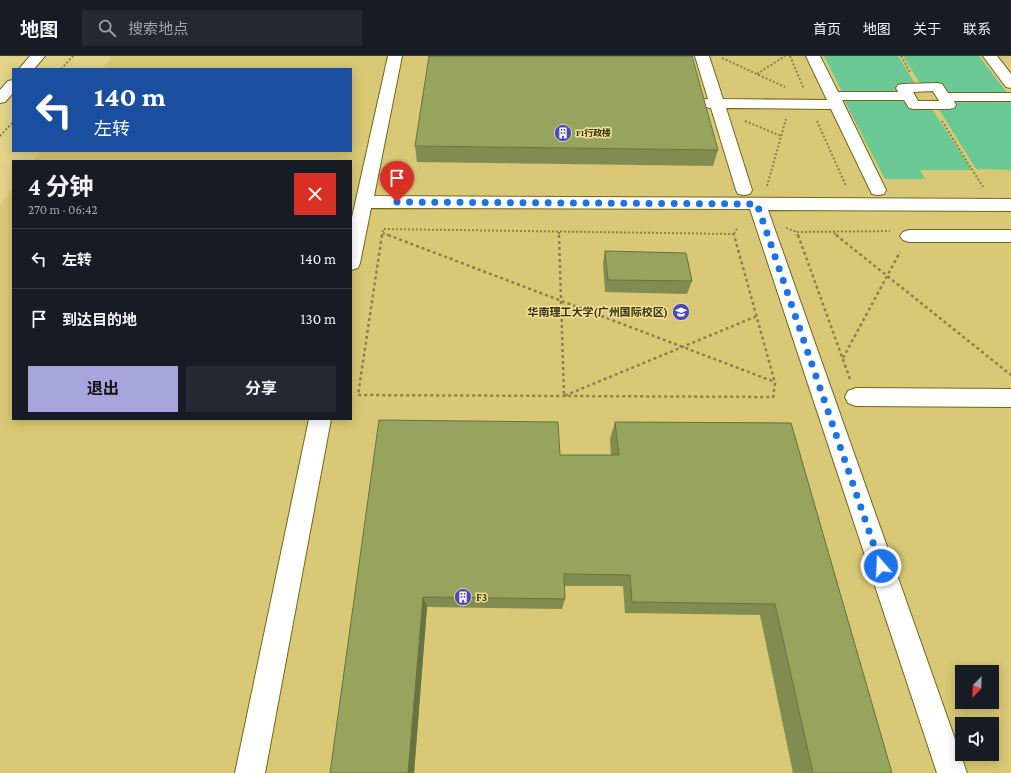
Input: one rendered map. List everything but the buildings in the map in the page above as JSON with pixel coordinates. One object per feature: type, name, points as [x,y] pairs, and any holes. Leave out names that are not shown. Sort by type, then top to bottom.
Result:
[{"type":"street","points":[[27,68],[38,56]]},
{"type":"street","points":[[352,258],[395,56]]},
{"type":"street","points":[[702,56],[712,97],[756,195],[952,773]]},
{"type":"street","points":[[813,56],[878,190]]},
{"type":"street","points":[[990,56],[1011,84]]},
{"type":"street","points":[[0,99],[12,85]]},
{"type":"street","points":[[937,87],[949,105],[914,105],[908,96],[903,88],[937,87]]},
{"type":"street","points":[[696,104],[727,89]]},
{"type":"street","points":[[789,89],[804,89],[832,97],[908,96]]},
{"type":"street","points":[[712,97],[790,104],[810,104],[832,97]]},
{"type":"street","points":[[944,97],[1011,97]]},
{"type":"street","points":[[363,202],[756,195],[848,190],[1011,190]]},
{"type":"street","points":[[756,195],[1011,205]]},
{"type":"street","points":[[909,236],[1011,236]]},
{"type":"street","points":[[856,397],[1011,398]]},
{"type":"street","points":[[250,773],[320,420]]},
{"type":"path","points":[[62,68],[73,56]]},
{"type":"path","points":[[718,56],[789,89]]},
{"type":"path","points":[[756,74],[785,56]]},
{"type":"path","points":[[790,56],[804,89]]},
{"type":"path","points":[[712,97],[781,136]]},
{"type":"path","points":[[756,195],[781,136],[790,104]]},
{"type":"path","points":[[810,104],[848,190]]},
{"type":"path","points":[[932,105],[985,190]]},
{"type":"path","points":[[0,136],[12,123]]},
{"type":"path","points":[[734,234],[383,229],[358,395],[773,397],[775,383],[734,234],[738,227]]},
{"type":"path","points":[[843,359],[912,230],[834,233],[797,232],[856,397]]},
{"type":"path","points":[[383,232],[775,383]]},
{"type":"path","points":[[559,232],[564,396]]},
{"type":"path","points":[[834,233],[1011,375]]},
{"type":"path","points":[[564,396],[757,316]]},
{"type":"shaded area","name":"华南理工大学(广州国际校区)","points":[[112,56],[1011,56],[1011,773],[0,773],[0,206],[12,189],[12,420],[352,420],[352,160],[34,160],[40,152],[352,152],[352,68],[103,68]]},
{"type":"green space","points":[[824,56],[898,56],[916,85],[898,85],[902,92],[842,92]]},
{"type":"green space","points":[[903,56],[979,56],[1008,94],[945,93],[921,85]]},
{"type":"green space","points":[[844,100],[908,101],[932,109],[972,170],[920,170],[925,179],[885,179]]},
{"type":"green space","points":[[949,100],[1011,101],[1011,170],[976,169],[938,108],[954,109]]},
{"type":"place","name":"F1行政楼","points":[[563,133]]},
{"type":"place","name":"华南理工大学(广州国际校区)","points":[[681,312]]},
{"type":"place","name":"F3","points":[[463,597]]},
{"type":"route","points":[[397,202],[757,204],[881,566]]}]
